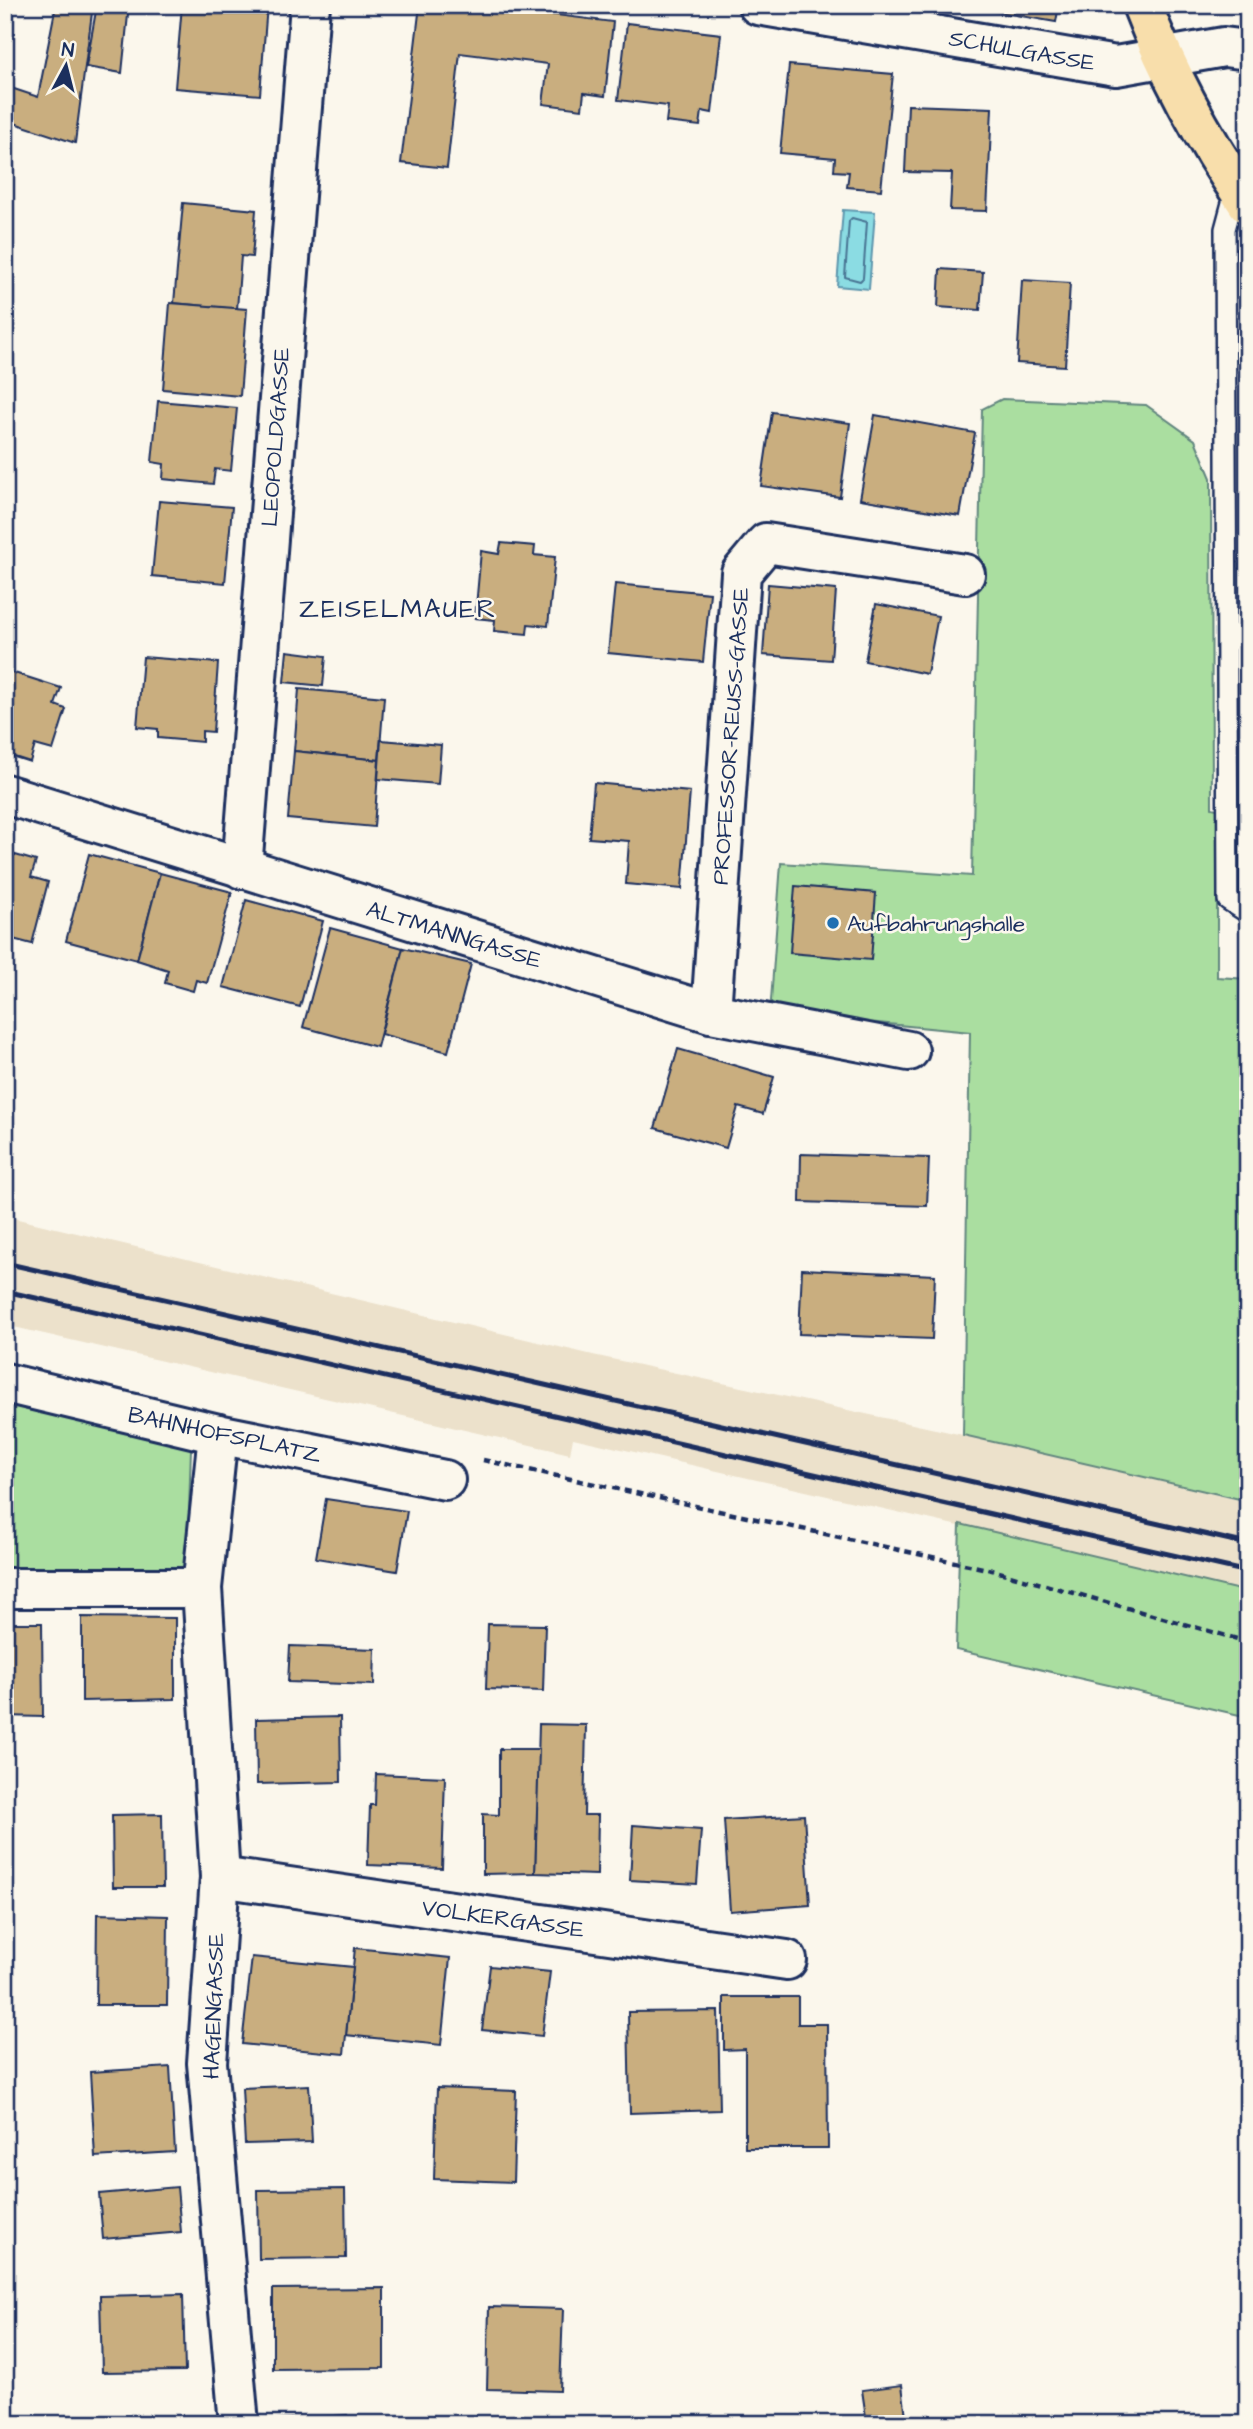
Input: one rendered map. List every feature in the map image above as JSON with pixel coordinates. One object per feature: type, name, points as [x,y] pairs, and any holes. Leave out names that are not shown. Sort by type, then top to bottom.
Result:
[{"type":"main road","points":[[1142,5],[1162,59],[1242,196]]},
{"type":"street","name":"LEOPOLDGASSE","points":[[242,869],[310,5]]},
{"type":"street","name":"SCHULGASSE","points":[[758,5],[1116,66],[1224,47],[1248,50]]},
{"type":"street","name":"PROFESSOR-REUSS-GASSE","points":[[711,1013],[741,573],[766,543],[965,574]]},
{"type":"street","name":"ALTMANNGASSE","points":[[5,794],[711,1013],[909,1052]]},
{"type":"street","name":"BAHNHOFSPLATZ","points":[[5,1383],[218,1434],[445,1480]]},
{"type":"street","name":"HAGENGASSE","points":[[218,1434],[202,1588],[220,1877],[207,2063],[239,2424]]},
{"type":"street","points":[[5,1588],[202,1588]]},
{"type":"street","name":"VOLKERGASSE","points":[[220,1877],[787,1959]]},
{"type":"lane","points":[[1242,196],[1225,229],[1228,901],[1248,913]]},
{"type":"path","points":[[445,1480],[481,1460],[992,1570],[1248,1642]]},
{"type":"shaded area","points":[[5,1216],[593,1355],[963,1435],[1248,1502],[1248,1592],[573,1438],[570,1454],[5,1325]]},
{"type":"green space","points":[[1002,399],[1146,405],[1195,440],[1211,478],[1212,808],[1217,809],[1217,977],[1248,979],[1248,1501],[963,1435],[970,1032],[774,1013],[771,1001],[781,863],[972,876],[982,409]]},
{"type":"green space","points":[[5,1402],[191,1448],[187,1572],[5,1571]]},
{"type":"green space","points":[[960,1524],[1248,1592],[1248,1717],[956,1650]]},
{"type":"water","points":[[843,210],[875,212],[869,289],[837,286]]},
{"type":"building","points":[[56,5],[93,5],[75,143],[5,120],[5,86],[38,97]]},
{"type":"building","points":[[97,5],[129,5],[122,73],[86,67]]},
{"type":"building","points":[[182,5],[267,5],[260,95],[175,88]]},
{"type":"building","points":[[420,5],[476,5],[613,22],[605,96],[584,93],[582,109],[543,104],[548,64],[460,53],[447,168],[401,163]]},
{"type":"building","points":[[957,5],[1059,5],[1056,22]]},
{"type":"building","points":[[627,23],[721,34],[712,113],[702,111],[700,126],[666,122],[668,106],[618,100]]},
{"type":"building","points":[[789,65],[893,74],[881,190],[847,187],[849,172],[834,171],[835,158],[780,153]]},
{"type":"building","points":[[908,105],[992,108],[987,211],[950,210],[952,173],[905,172]]},
{"type":"building","points":[[183,203],[256,210],[252,257],[241,256],[237,309],[174,303]]},
{"type":"building","points":[[940,269],[983,272],[980,310],[938,307]]},
{"type":"building","points":[[1022,280],[1070,283],[1065,366],[1017,363]]},
{"type":"building","points":[[170,303],[247,309],[240,396],[163,389]]},
{"type":"building","points":[[158,401],[237,408],[231,471],[215,469],[213,484],[163,479],[164,464],[152,462]]},
{"type":"building","points":[[772,412],[850,423],[840,497],[761,486]]},
{"type":"building","points":[[875,415],[975,433],[960,516],[860,499]]},
{"type":"building","points":[[159,501],[232,507],[225,583],[152,576]]},
{"type":"building","points":[[501,543],[535,546],[534,555],[555,557],[548,626],[528,624],[527,634],[494,631],[495,620],[475,618],[481,551],[499,554]]},
{"type":"building","points":[[615,584],[710,593],[703,662],[608,653]]},
{"type":"building","points":[[768,584],[836,590],[831,660],[763,655]]},
{"type":"building","points":[[876,604],[938,616],[927,674],[865,661]]},
{"type":"building","points":[[287,651],[326,656],[323,686],[284,682]]},
{"type":"building","points":[[143,657],[218,663],[213,732],[202,731],[202,742],[158,738],[158,729],[137,727]]},
{"type":"building","points":[[5,670],[61,688],[55,705],[66,709],[53,750],[35,745],[30,762],[5,754]]},
{"type":"building","points":[[299,689],[384,697],[379,760],[294,751]]},
{"type":"building","points":[[381,740],[441,745],[438,784],[378,779]]},
{"type":"building","points":[[294,751],[379,760],[374,827],[288,819]]},
{"type":"building","points":[[594,783],[690,792],[682,889],[626,884],[629,841],[589,838]]},
{"type":"building","points":[[5,852],[36,861],[31,877],[48,882],[32,944],[5,937]]},
{"type":"building","points":[[89,854],[160,873],[137,960],[66,941]]},
{"type":"building","points":[[160,873],[232,892],[207,983],[196,980],[193,991],[165,983],[168,970],[137,960]]},
{"type":"building","name":"Aufbahrungshalle","points":[[795,886],[876,893],[871,960],[790,953]]},
{"type":"building","points":[[246,900],[323,921],[300,1007],[223,987]]},
{"type":"building","points":[[330,928],[403,948],[377,1047],[303,1027]]},
{"type":"building","points":[[403,948],[471,964],[448,1052],[381,1034]]},
{"type":"building","points":[[678,1049],[774,1077],[763,1114],[738,1107],[726,1148],[655,1128]]},
{"type":"building","points":[[801,1154],[929,1158],[927,1206],[800,1202]]},
{"type":"building","points":[[802,1269],[935,1275],[932,1339],[799,1334]]},
{"type":"building","points":[[326,1499],[407,1511],[397,1571],[316,1558]]},
{"type":"building","points":[[82,1617],[175,1618],[175,1699],[82,1701]]},
{"type":"building","points":[[5,1623],[42,1623],[43,1717],[5,1716]]},
{"type":"building","points":[[488,1624],[545,1625],[543,1691],[486,1689]]},
{"type":"building","points":[[290,1646],[375,1649],[374,1685],[288,1682]]},
{"type":"building","points":[[340,1717],[341,1782],[257,1784],[256,1719]]},
{"type":"building","points":[[539,1724],[586,1725],[584,1815],[598,1815],[597,1875],[535,1873]]},
{"type":"building","points":[[499,1749],[539,1749],[535,1873],[483,1874],[483,1814],[499,1815]]},
{"type":"building","points":[[376,1774],[445,1777],[442,1868],[368,1865],[370,1805],[375,1805]]},
{"type":"building","points":[[162,1814],[163,1887],[113,1887],[112,1815]]},
{"type":"building","points":[[804,1815],[810,1905],[730,1911],[724,1820]]},
{"type":"building","points":[[633,1825],[701,1830],[697,1884],[630,1880]]},
{"type":"building","points":[[97,1914],[168,1916],[167,2005],[96,2005]]},
{"type":"building","points":[[355,1948],[450,1958],[441,2045],[346,2035]]},
{"type":"building","points":[[252,1957],[353,1967],[344,2054],[242,2044]]},
{"type":"building","points":[[490,1966],[550,1972],[542,2036],[482,2030]]},
{"type":"building","points":[[724,1997],[798,1997],[798,2024],[827,2024],[828,2148],[745,2148],[745,2049],[724,2050]]},
{"type":"building","points":[[718,2011],[720,2110],[630,2113],[628,2012]]},
{"type":"building","points":[[170,2067],[175,2152],[95,2157],[90,2072]]},
{"type":"building","points":[[309,2085],[312,2142],[245,2144],[242,2088]]},
{"type":"building","points":[[437,2088],[516,2091],[513,2182],[434,2179]]},
{"type":"building","points":[[177,2187],[181,2232],[103,2239],[99,2194]]},
{"type":"building","points":[[345,2189],[346,2258],[259,2259],[258,2190]]},
{"type":"building","points":[[384,2288],[384,2368],[273,2369],[273,2289]]},
{"type":"building","points":[[183,2294],[185,2371],[102,2372],[100,2296]]},
{"type":"building","points":[[489,2307],[563,2309],[560,2391],[487,2389]]},
{"type":"building","points":[[902,2385],[907,2424],[867,2424],[862,2390]]},
{"type":"building","points":[[347,2415],[348,2424],[276,2424],[276,2420]]},
{"type":"railway","points":[[5,1263],[1248,1544]]},
{"type":"railway","points":[[5,1291],[1248,1572]]},
{"type":"place","name":"Aufbahrungshalle","points":[[833,923]]},
{"type":"district","name":"ZEISELMAUER","points":[[398,608]]}]
